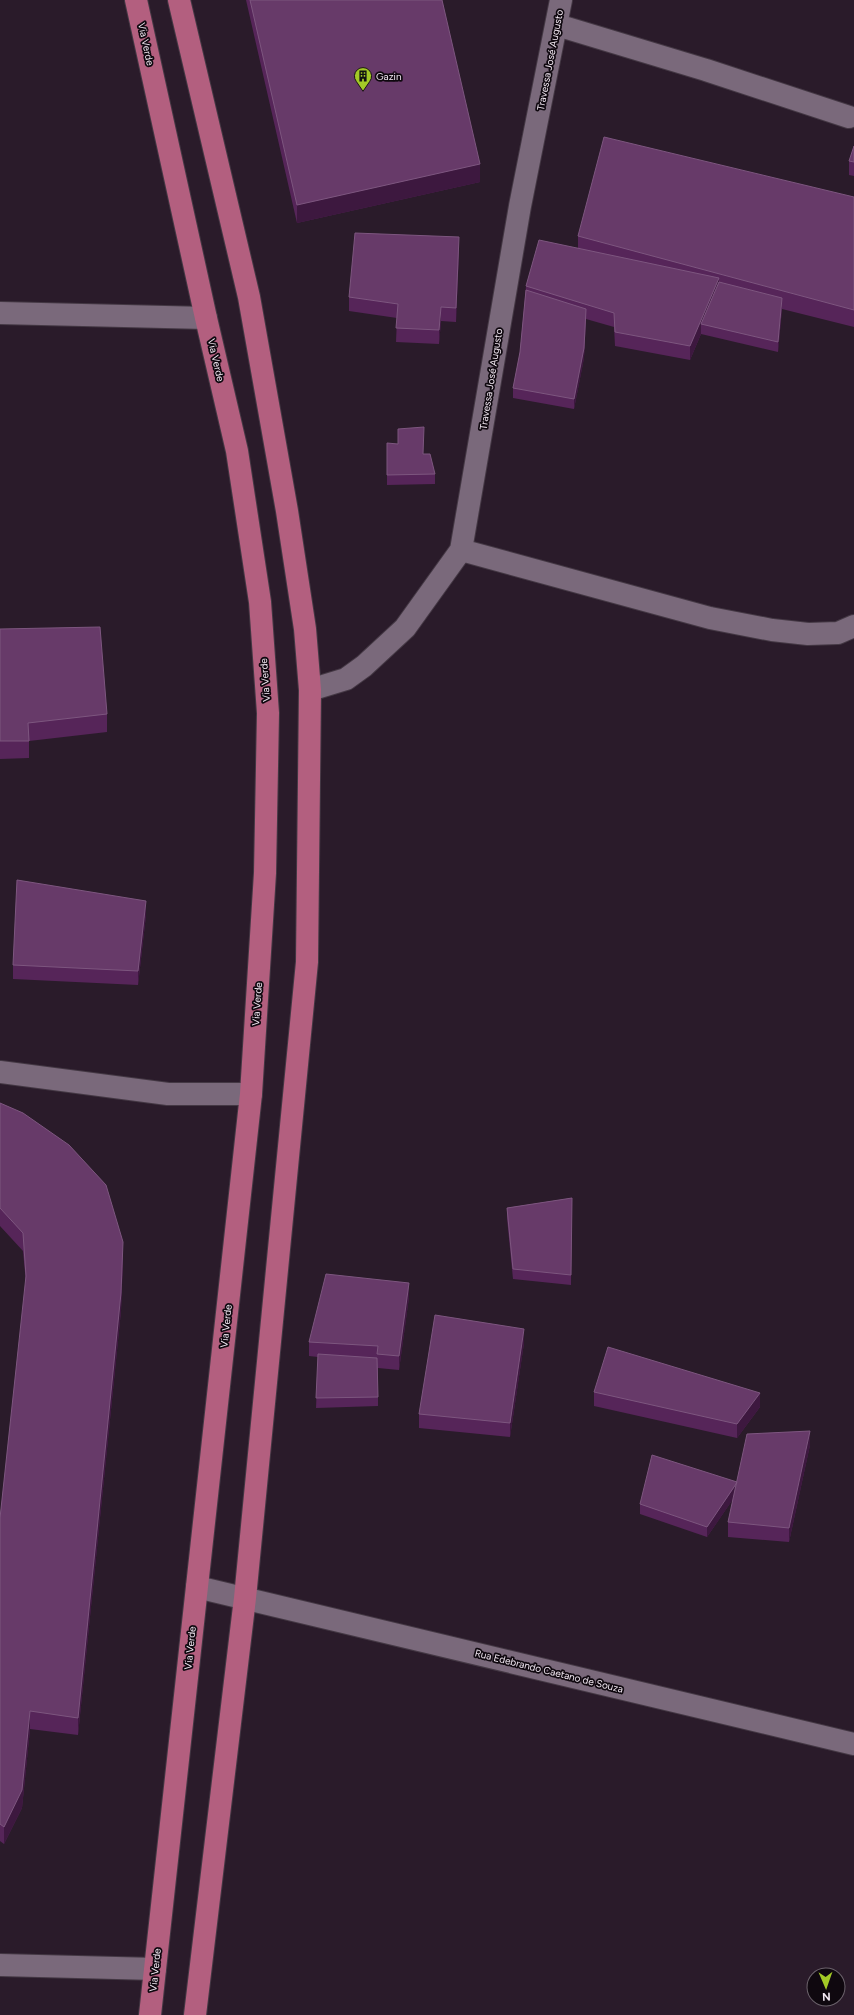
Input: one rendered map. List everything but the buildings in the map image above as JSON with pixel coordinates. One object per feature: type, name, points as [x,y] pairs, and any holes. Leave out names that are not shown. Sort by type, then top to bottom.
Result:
[{"type":"main road","name":"Via Verde","points":[[136,0],[237,451],[260,602],[268,713],[265,873],[252,1094],[150,2015]]},
{"type":"main road","points":[[179,0],[249,297],[287,511],[305,629],[310,690],[307,962],[245,1598],[195,2015]]},
{"type":"street","name":"Travessa José Augusto","points":[[310,690],[346,679],[364,666],[405,628],[461,550],[520,206],[561,0]]},
{"type":"street","points":[[557,25],[706,70],[848,117]]},
{"type":"street","points":[[0,313],[206,318]]},
{"type":"street","points":[[461,550],[710,618],[772,630],[808,634],[838,633],[854,626]]},
{"type":"street","points":[[0,1072],[168,1094],[252,1094]]},
{"type":"street","name":"Rua Edebrando Caetano de Souza","points":[[197,1587],[854,1744]]},
{"type":"street","points":[[0,1965],[155,1969]]},
{"type":"place","name":"Gazin","points":[[363,91]]}]
